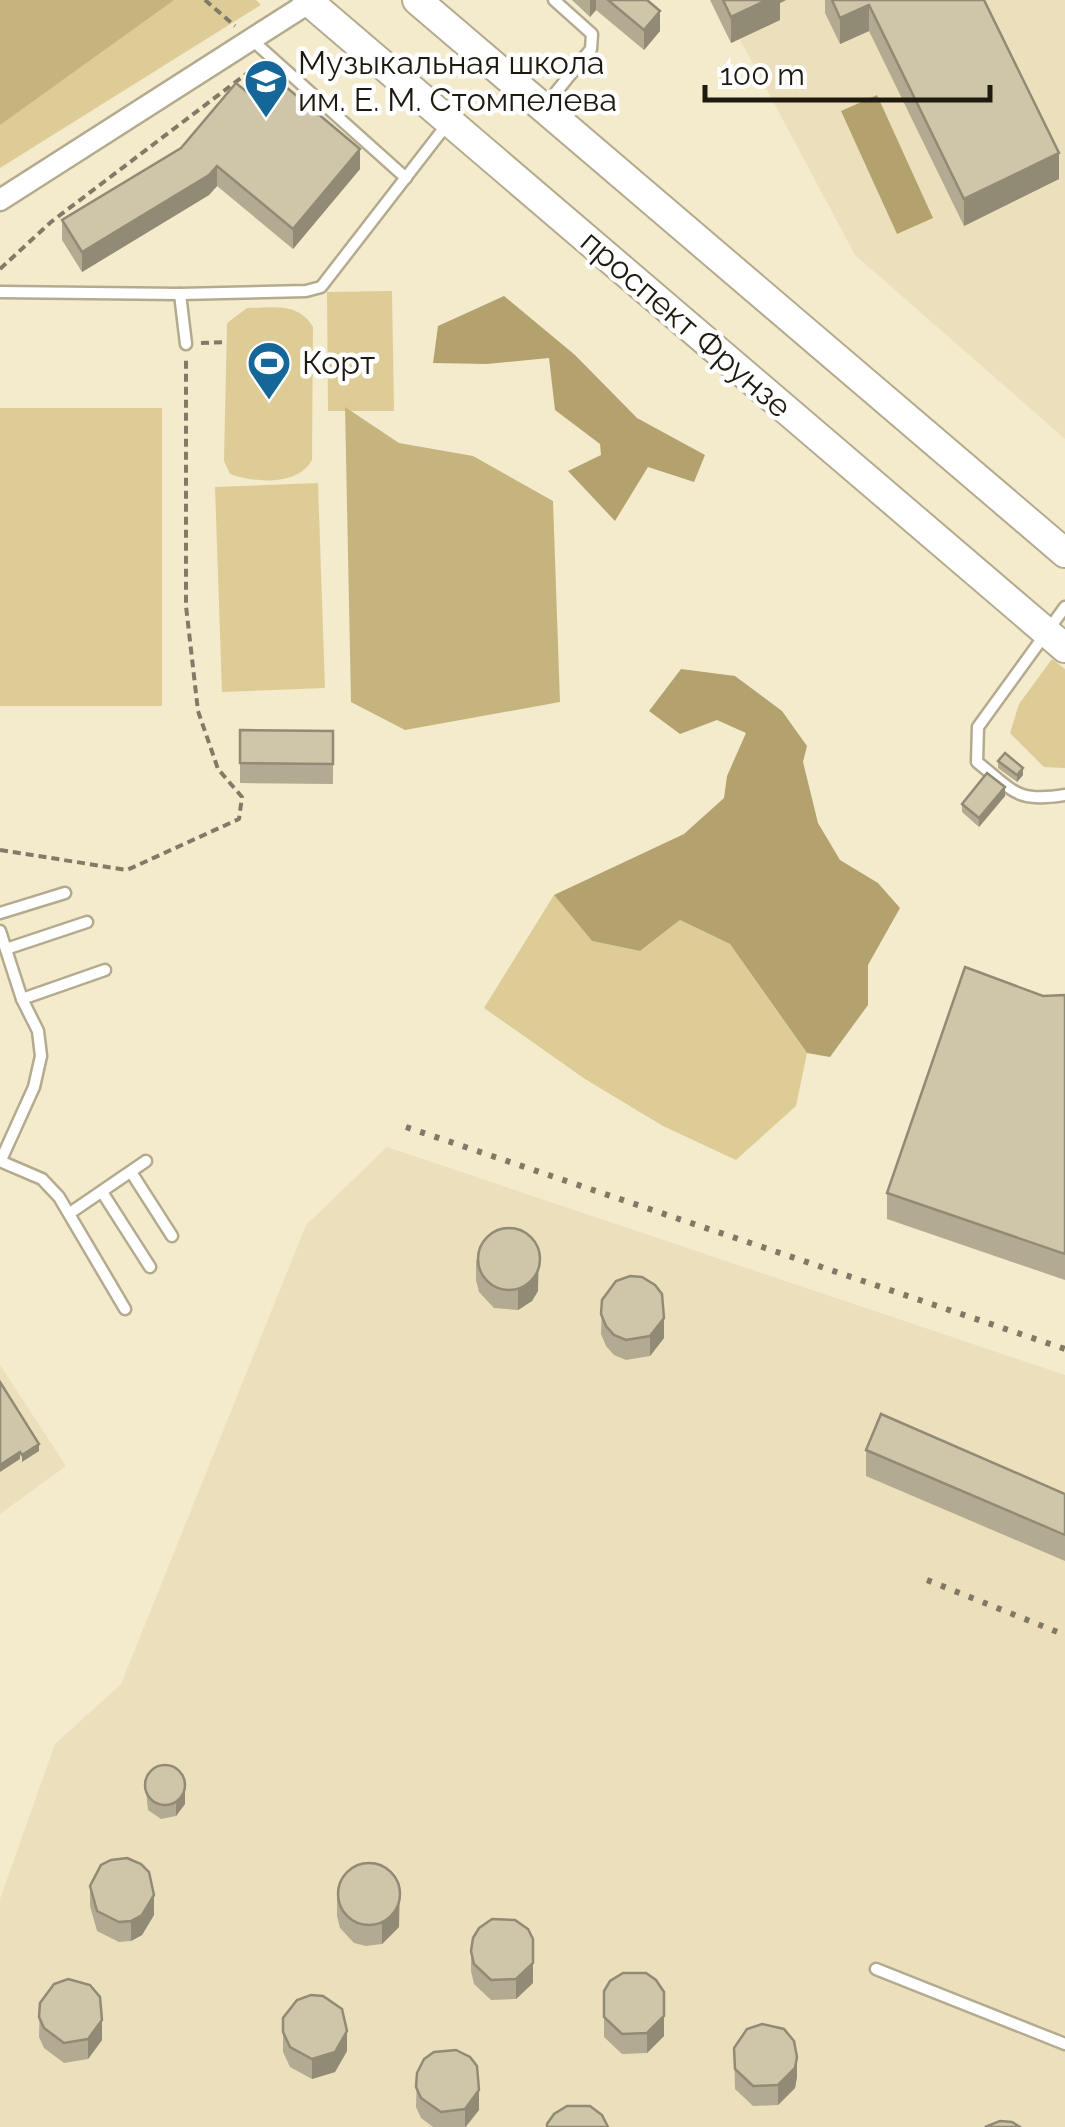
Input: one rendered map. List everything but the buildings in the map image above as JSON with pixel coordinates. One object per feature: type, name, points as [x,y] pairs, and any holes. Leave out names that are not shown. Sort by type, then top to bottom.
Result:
[{"type":"main road","points":[[417,0],[1065,553]]},
{"type":"main road","name":"проспект Фрунзе","points":[[310,1],[1056,640]]},
{"type":"street","points":[[0,200],[310,1]]},
{"type":"lane","points":[[544,108],[591,49],[593,41],[592,34],[554,0]]},
{"type":"lane","points":[[251,40],[406,178]]},
{"type":"lane","points":[[0,292],[180,294],[306,291],[321,287],[450,122]]},
{"type":"lane","points":[[180,294],[186,344]]},
{"type":"lane","points":[[1065,607],[1056,640],[978,726],[977,762],[1021,798],[1037,800],[1065,795]]},
{"type":"lane","points":[[0,913],[65,893]]},
{"type":"lane","points":[[6,949],[87,922]]},
{"type":"lane","points":[[0,931],[22,1000],[38,1031],[41,1056],[34,1087],[0,1160],[42,1179],[70,1213],[125,1309]]},
{"type":"lane","points":[[22,1000],[105,970]]},
{"type":"lane","points":[[70,1213],[146,1162]]},
{"type":"lane","points":[[131,1172],[172,1236]]},
{"type":"lane","points":[[102,1192],[150,1267]]},
{"type":"lane","points":[[876,1969],[1065,2044]]},
{"type":"path","points":[[205,0],[251,40]]},
{"type":"path","points":[[0,270],[50,222],[270,56]]},
{"type":"path","points":[[0,850],[126,870],[239,819],[242,797],[218,769],[198,711],[186,606],[186,344],[226,342]]},
{"type":"shaded area","points":[[0,0],[256,0],[261,5],[0,168]]},
{"type":"shaded area","points":[[0,0],[174,0],[0,125]]},
{"type":"shaded area","points":[[719,0],[1065,0],[1065,439],[855,255]]},
{"type":"shaded area","points":[[877,95],[933,218],[897,234],[841,111]]},
{"type":"shaded area","points":[[392,291],[394,411],[328,411],[327,292]]},
{"type":"shaded area","points":[[504,296],[575,355],[637,418],[705,455],[694,482],[648,467],[615,521],[568,471],[601,455],[600,444],[555,410],[549,358],[487,364],[433,363],[438,326]]},
{"type":"shaded area","name":"Корт","points":[[247,308],[293,310],[313,327],[312,460],[286,478],[240,477],[230,474],[224,461],[227,323]]},
{"type":"shaded area","points":[[345,407],[399,443],[473,456],[553,501],[560,702],[405,730],[351,702]]},
{"type":"shaded area","points":[[0,408],[162,408],[162,706],[0,706]]},
{"type":"shaded area","points":[[318,483],[325,688],[222,692],[215,487]]},
{"type":"shaded area","points":[[1052,659],[1065,669],[1065,768],[1044,767],[1010,733],[1019,704]]},
{"type":"shaded area","points":[[681,669],[735,676],[782,711],[807,746],[803,762],[818,823],[840,860],[878,883],[900,908],[868,965],[868,1005],[830,1057],[807,1053],[730,944],[680,920],[640,951],[592,941],[554,895],[684,834],[724,798],[727,776],[746,733],[717,720],[680,734],[649,711]]},
{"type":"shaded area","points":[[554,895],[592,941],[640,951],[680,920],[730,944],[807,1053],[796,1106],[736,1160],[663,1126],[585,1079],[484,1008]]},
{"type":"shaded area","points":[[387,1147],[1065,1375],[1065,2127],[0,2127],[0,1899],[55,1744],[121,1684],[306,1225]]},
{"type":"shaded area","points":[[0,1365],[66,1466],[0,1514]]},
{"type":"railway","points":[[406,1127],[1065,1349]]},
{"type":"railway","points":[[927,1580],[1065,1635]]},
{"type":"place","name":"Музыкальная школа им. Е. М. Стомпелева","points":[[266,119]]},
{"type":"place","name":"Корт","points":[[269,401]]}]
